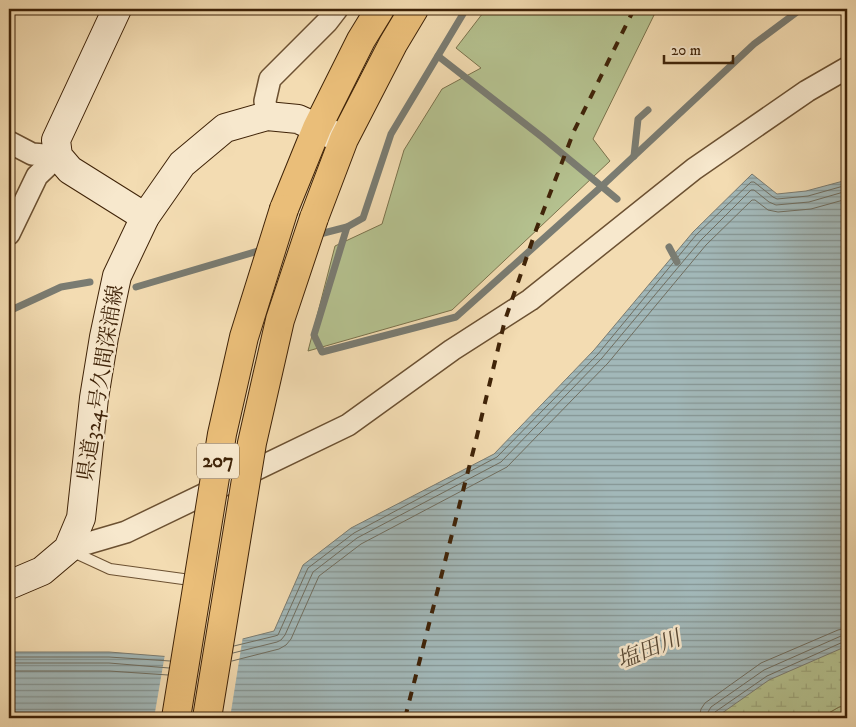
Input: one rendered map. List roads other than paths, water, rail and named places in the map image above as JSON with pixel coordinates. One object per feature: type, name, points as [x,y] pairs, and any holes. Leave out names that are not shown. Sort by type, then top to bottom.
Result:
[{"type":"highway","name":"207","points":[[176,718],[222,434],[244,337],[284,209],[317,128],[360,40],[380,9]]},
{"type":"highway","name":"207","points":[[207,718],[252,443],[280,320],[314,218],[344,139],[393,44],[414,9]]},
{"type":"main road","points":[[117,9],[56,140],[58,156],[70,170],[145,217]]},
{"type":"main road","name":"県道324号久間深浦線","points":[[9,585],[42,572],[68,549],[81,518],[94,398],[117,276],[145,217],[182,164],[225,128],[267,116],[298,119],[344,139]]},
{"type":"street","points":[[267,116],[266,101],[270,79],[327,22],[337,9]]},
{"type":"street","points":[[68,549],[126,532],[348,424],[452,350],[530,300],[694,169],[807,91],[847,68]]},
{"type":"street","points":[[9,142],[32,154],[58,156]]},
{"type":"street","points":[[9,234],[37,176],[58,156]]},
{"type":"lane","points":[[68,549],[110,570],[183,579]]},
{"type":"water","name":"塩田川","points":[[752,174],[777,194],[806,191],[847,180],[847,646],[769,680],[715,718],[9,718],[9,652],[109,652],[172,657],[274,631],[303,565],[351,528],[494,454],[594,350],[693,232]]},
{"type":"waterway","points":[[316,235],[347,227],[363,218],[391,134],[466,9]]},
{"type":"waterway","points":[[347,227],[314,335],[322,352],[456,317],[602,186],[754,44],[801,9]]},
{"type":"waterway","points":[[438,56],[542,137],[617,199]]},
{"type":"waterway","points":[[634,156],[638,119],[648,110]]},
{"type":"waterway","points":[[669,247],[677,262]]},
{"type":"waterway","points":[[136,287],[265,249]]},
{"type":"waterway","points":[[9,311],[61,287],[90,282]]},
{"type":"railway","points":[[405,718],[505,320],[536,230],[574,131],[634,9]]}]
